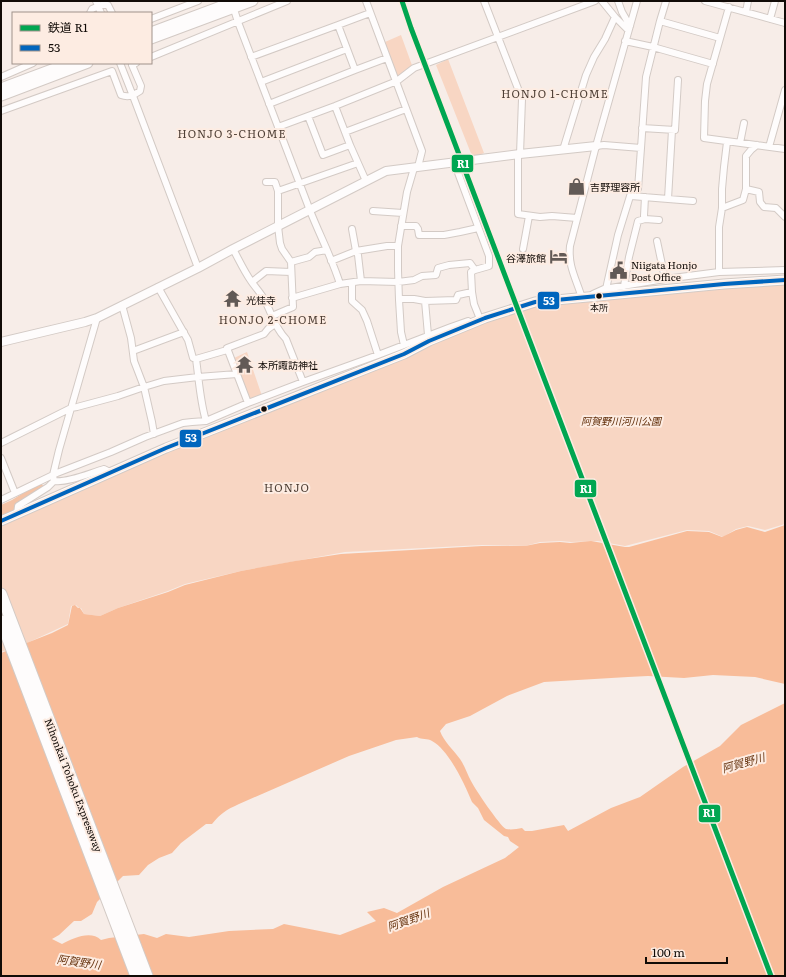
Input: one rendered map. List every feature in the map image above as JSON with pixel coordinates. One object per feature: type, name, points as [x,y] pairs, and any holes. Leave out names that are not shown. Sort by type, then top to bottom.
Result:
[{"type":"highway","name":"Nihonkai Tohoku Expressway","points":[[1,594],[147,976]]},
{"type":"highway","name":"Nihonkai Tohoku Expressway","points":[[1,621],[136,976]]},
{"type":"main road","points":[[152,32],[232,3],[253,1]]},
{"type":"main road","points":[[152,39],[232,3]]},
{"type":"main road","points":[[1,88],[65,64]]},
{"type":"main road","points":[[1,96],[85,64]]},
{"type":"main road","points":[[1,521],[166,448],[404,354],[429,341],[483,319],[535,302],[785,280]]},
{"type":"street","points":[[152,19],[198,1]]},
{"type":"street","points":[[152,57],[287,1]]},
{"type":"street","points":[[366,1],[422,151],[407,192],[398,246],[399,299],[401,332],[404,345]]},
{"type":"street","points":[[484,1],[522,98],[518,214],[540,217],[552,216],[577,218]]},
{"type":"street","points":[[278,127],[397,81],[414,68],[595,1]]},
{"type":"street","points":[[602,1],[616,17],[629,28]]},
{"type":"street","points":[[618,1],[629,28]]},
{"type":"street","points":[[637,1],[596,146],[570,246],[569,259],[572,272],[582,298],[606,289],[665,279],[719,272],[785,270]]},
{"type":"street","points":[[606,289],[618,235],[631,193],[638,189],[646,77],[666,1]]},
{"type":"street","points":[[705,1],[720,3],[785,24]]},
{"type":"street","points":[[746,12],[748,1]]},
{"type":"street","points":[[770,19],[775,1]]},
{"type":"street","points":[[232,3],[299,183],[336,270],[340,284]]},
{"type":"street","points":[[90,12],[97,4],[108,5],[112,12]]},
{"type":"street","points":[[729,7],[707,84],[704,138],[785,149]]},
{"type":"street","points":[[251,57],[370,13]]},
{"type":"street","points":[[563,150],[586,75],[616,17]]},
{"type":"street","points":[[660,21],[720,38]]},
{"type":"street","points":[[338,25],[355,70]]},
{"type":"street","points":[[625,41],[653,47],[713,64]]},
{"type":"street","points":[[261,82],[347,49]]},
{"type":"street","points":[[269,104],[387,58]]},
{"type":"street","points":[[1,77],[31,64]]},
{"type":"street","points":[[120,64],[198,268]]},
{"type":"street","points":[[1,111],[112,71],[121,95],[133,96],[140,91],[141,86],[132,65],[134,64]]},
{"type":"street","points":[[668,199],[672,130],[675,130],[678,80]]},
{"type":"street","points":[[769,147],[785,90]]},
{"type":"street","points":[[335,106],[366,181]]},
{"type":"street","points":[[345,132],[406,109]]},
{"type":"street","points":[[308,116],[323,155],[350,145]]},
{"type":"street","points":[[740,143],[744,123]]},
{"type":"street","points":[[642,128],[672,130]]},
{"type":"street","points":[[719,272],[719,227],[722,208],[722,189],[727,142]]},
{"type":"street","points":[[722,208],[743,200],[746,189],[746,156],[756,145]]},
{"type":"street","points":[[1,342],[97,318],[198,268],[233,248],[386,171],[596,146],[641,148]]},
{"type":"street","points":[[1,500],[154,434],[183,424],[206,421],[248,403],[428,335],[462,323],[483,319],[474,304],[471,272],[489,266],[489,256],[454,162]]},
{"type":"street","points":[[278,191],[358,163]]},
{"type":"street","points":[[266,182],[275,182],[278,191],[278,226],[280,243],[291,262],[292,307],[272,316]]},
{"type":"street","points":[[746,189],[759,192],[760,202],[764,207],[776,208],[785,217]]},
{"type":"street","points":[[631,196],[693,201]]},
{"type":"street","points":[[645,197],[645,219]]},
{"type":"street","points":[[373,210],[403,213]]},
{"type":"street","points":[[523,249],[529,216]]},
{"type":"street","points":[[624,286],[629,257],[638,221],[645,219],[659,220]]},
{"type":"street","points":[[401,226],[416,226],[419,235],[444,235],[478,228]]},
{"type":"street","points":[[352,228],[358,255],[361,281]]},
{"type":"street","points":[[657,241],[665,279]]},
{"type":"street","points":[[331,261],[356,251],[387,246],[398,246]]},
{"type":"street","points":[[233,248],[244,270],[269,308],[275,324],[286,339],[303,382]]},
{"type":"street","points":[[291,262],[309,257],[314,252],[327,250]]},
{"type":"street","points":[[292,298],[340,284],[361,281],[398,282],[414,280],[422,276],[436,275],[438,268],[449,265],[470,263],[475,270]]},
{"type":"street","points":[[252,282],[266,271],[291,272]]},
{"type":"street","points":[[352,283],[352,301],[362,310],[367,320],[378,355]]},
{"type":"street","points":[[158,287],[188,340],[193,358],[196,359],[201,402],[206,421]]},
{"type":"street","points":[[399,299],[425,301],[456,300],[458,295],[472,292]]},
{"type":"street","points":[[425,301],[428,335]]},
{"type":"street","points":[[122,305],[131,338],[134,361],[144,387],[154,434]]},
{"type":"street","points":[[17,514],[18,506],[48,487],[54,478],[71,408],[97,318]]},
{"type":"street","points":[[196,359],[227,350],[227,348],[264,334],[275,324]]},
{"type":"street","points":[[133,351],[184,332]]},
{"type":"street","points":[[227,350],[248,403]]},
{"type":"street","points":[[1,443],[71,408],[118,396],[164,381],[237,374]]},
{"type":"street","points":[[1,459],[15,493]]},
{"type":"street","points":[[54,478],[58,482],[104,469],[110,472]]},
{"type":"green space","points":[[401,35],[413,68],[401,77],[397,76],[385,42]]},
{"type":"green space","points":[[448,59],[484,153],[477,156],[472,156],[436,65]]},
{"type":"green space","name":"阿賀野川河川公園","points":[[785,283],[785,524],[765,530],[748,526],[736,529],[723,537],[709,531],[687,530],[625,546],[598,541],[561,541],[540,542],[525,546],[482,545],[345,552],[241,571],[185,584],[100,616],[84,614],[81,608],[76,605],[71,606],[68,624],[25,644],[1,652],[1,523],[57,498],[477,323],[535,305]]},
{"type":"green space","points":[[247,352],[262,396],[250,401],[234,358]]},
{"type":"shaded area","points":[[41,482],[44,488],[17,505],[12,512],[1,518],[1,505]]},
{"type":"water","name":"阿賀野川","points":[[785,525],[785,684],[755,677],[713,675],[684,678],[648,676],[544,682],[507,696],[470,716],[446,724],[440,731],[446,742],[462,762],[482,799],[506,829],[522,828],[525,831],[532,831],[564,825],[568,831],[611,808],[640,797],[683,767],[720,746],[741,725],[785,703],[785,976],[1,976],[1,653],[52,633],[68,625],[72,606],[75,605],[80,608],[84,614],[100,616],[118,608],[185,585],[241,571],[341,554],[482,546],[525,546],[540,543],[591,541],[629,547],[687,531],[709,532],[722,537],[736,530],[747,527],[765,532]],"holes":[[[419,738],[432,741],[444,752],[456,768],[472,802],[478,808],[484,820],[519,847],[505,858],[443,887],[397,913],[384,908],[367,912],[376,921],[340,935],[284,924],[273,929],[229,931],[189,937],[166,934],[157,938],[144,934],[101,940],[97,937],[87,935],[71,939],[62,944],[52,939],[59,935],[74,921],[81,921],[92,914],[97,902],[123,876],[139,875],[148,865],[159,858],[172,853],[181,843],[206,824],[212,824],[221,814],[231,808],[349,756],[396,740]]]},
{"type":"rail line","name":"R1","points":[[402,1],[771,976]]},
{"type":"transit line","name":"53","points":[[1,521],[166,448],[404,354],[429,341],[485,318],[535,302],[724,284],[785,280]]},
{"type":"place","name":"吉野理容所","points":[[577,186]]},
{"type":"place","name":"谷澤旅館","points":[[559,257]]},
{"type":"place","name":"Niigata Honjo Post Office","points":[[618,270]]},
{"type":"place","name":"本所","points":[[599,296]]},
{"type":"place","name":"光桂寺","points":[[233,299]]},
{"type":"place","name":"本所諏訪神社","points":[[245,364]]},
{"type":"district","name":"HONJO 1-CHOME","points":[[555,93]]},
{"type":"district","name":"HONJO 3-CHOME","points":[[232,133]]},
{"type":"district","name":"HONJO 2-CHOME","points":[[273,319]]},
{"type":"district","name":"HONJO","points":[[287,487]]}]
